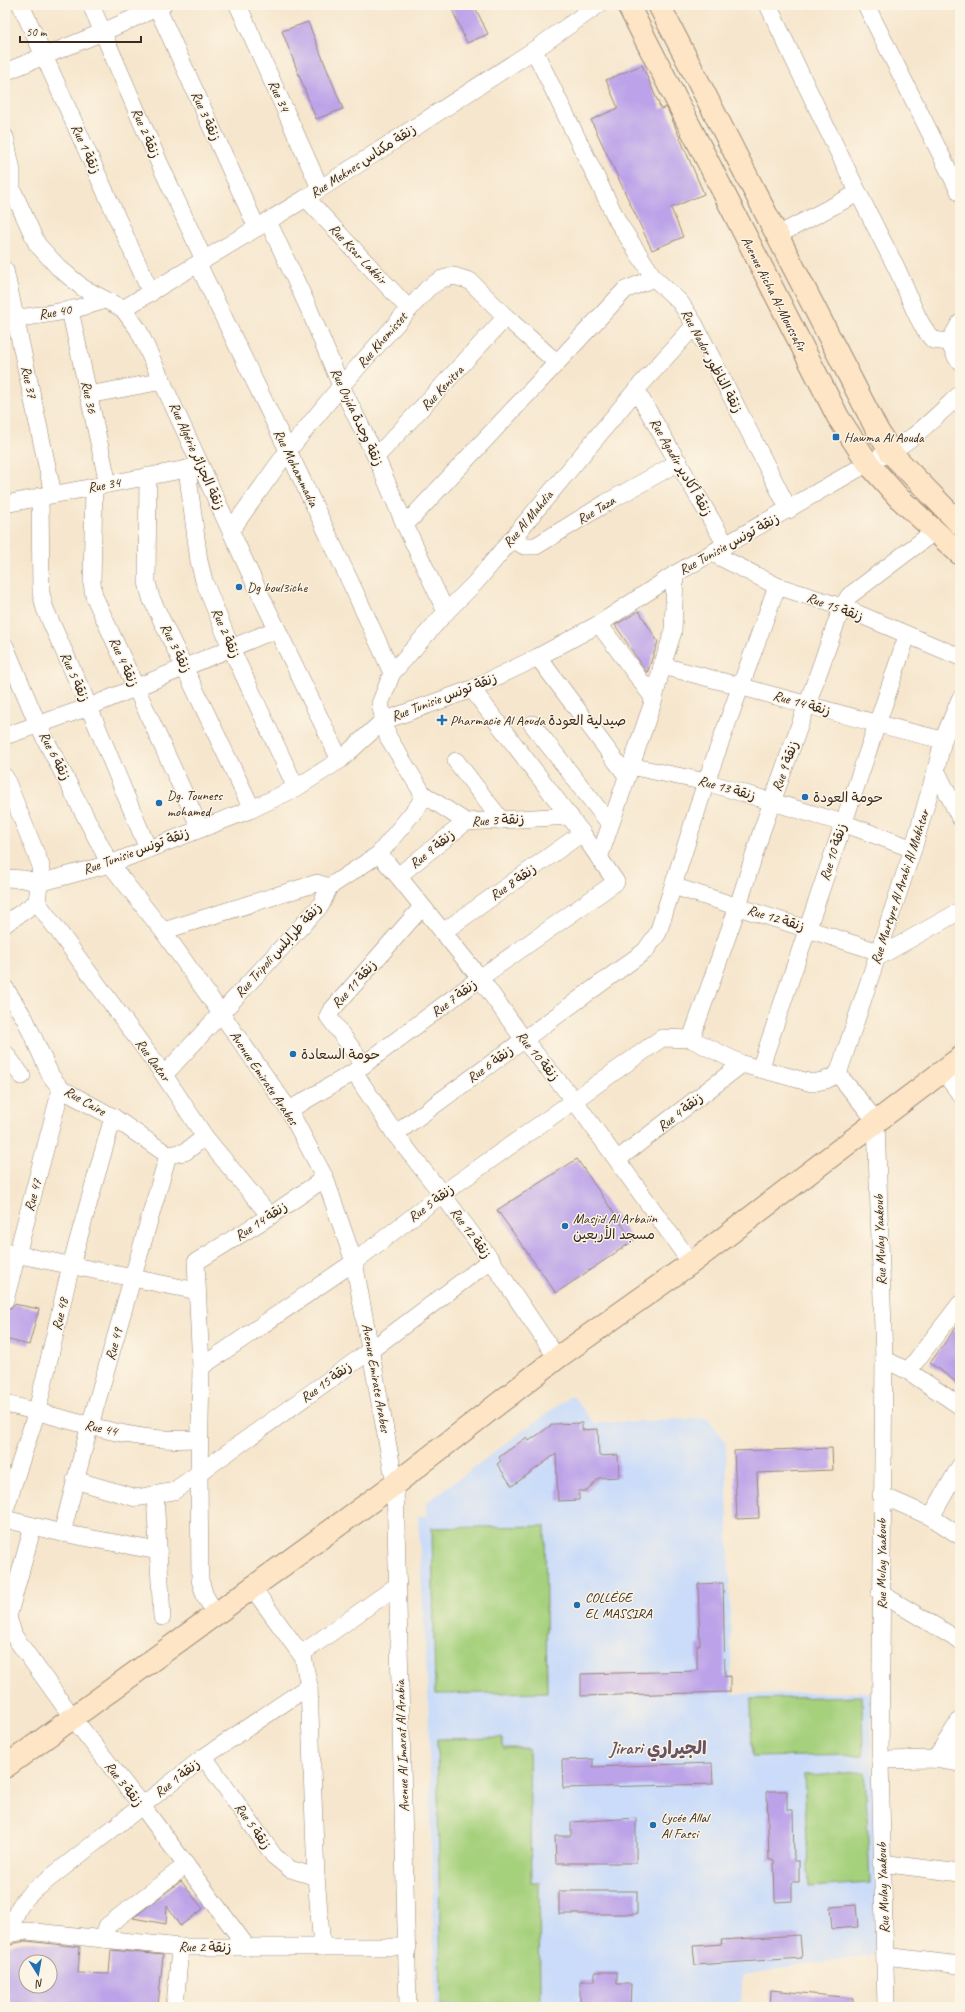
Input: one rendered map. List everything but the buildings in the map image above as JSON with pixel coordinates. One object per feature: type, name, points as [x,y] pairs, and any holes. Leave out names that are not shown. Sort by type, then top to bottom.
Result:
[{"type":"main road","name":"Avenue Aicha Al-Moussafir","points":[[628,5],[838,417],[868,463],[899,498],[960,554]]},
{"type":"main road","name":"Avenue Aicha Al-Moussafir","points":[[659,5],[776,236],[876,428],[891,453],[960,524]]},
{"type":"main road","points":[[5,1767],[395,1484],[556,1358],[691,1263],[876,1121],[952,1065]]},
{"type":"street","name":"Rue 1 زنقة","points":[[21,5],[151,293]]},
{"type":"street","name":"Rue 2 زنقة","points":[[91,5],[201,262]]},
{"type":"street","name":"Rue 34","points":[[238,5],[320,188]]},
{"type":"street","name":"Rue Meknes زنقة مكناس","points":[[123,308],[151,293],[306,198],[534,50],[598,5]]},
{"type":"street","points":[[768,5],[858,193],[897,269],[923,328],[933,340],[949,342]]},
{"type":"street","points":[[866,5],[960,193]]},
{"type":"street","points":[[5,72],[103,32],[159,6]]},
{"type":"street","name":"Rue 3 زنقة","points":[[159,6],[262,224]]},
{"type":"street","name":"Rue Nador زنقة الناظور","points":[[534,50],[618,222],[654,278],[680,302],[695,325],[789,510]]},
{"type":"street","points":[[5,137],[12,171],[8,189],[37,244],[44,254],[83,288],[104,300],[123,308]]},
{"type":"street","points":[[776,236],[858,193]]},
{"type":"street","name":"Rue Ksar Lakbir","points":[[306,198],[409,309]]},
{"type":"street","name":"Rue Oujda زنقة وجدة","points":[[262,224],[309,309],[341,386],[376,457],[404,525],[446,612]]},
{"type":"street","name":"Rue Mohammadia","points":[[201,262],[287,452],[348,574],[392,673]]},
{"type":"street","name":"Rue 37","points":[[5,270],[10,320],[47,495]]},
{"type":"street","name":"Rue Khemisset","points":[[231,530],[287,452],[341,386],[428,288],[442,279],[454,276],[470,281],[506,318]]},
{"type":"street","points":[[404,525],[625,290],[654,278]]},
{"type":"street","name":"Rue 40","points":[[10,320],[70,310],[104,300]]},
{"type":"street","name":"Rue Algérie زنقة الجزائر","points":[[123,308],[138,329],[163,381],[195,467],[231,530],[340,760]]},
{"type":"street","name":"Rue 36","points":[[70,310],[88,395],[101,485]]},
{"type":"street","points":[[506,318],[556,362]]},
{"type":"street","name":"Rue Kenitra","points":[[376,457],[506,318]]},
{"type":"street","points":[[949,342],[960,323]]},
{"type":"street","name":"Rue Al Mahdia","points":[[383,721],[380,704],[392,673],[446,612],[476,582],[636,390],[695,325]]},
{"type":"street","points":[[949,342],[960,361]]},
{"type":"street","points":[[88,395],[163,381]]},
{"type":"street","name":"Rue Agadir زنقة أكادير","points":[[636,390],[679,462],[719,549]]},
{"type":"street","name":"Rue Tunisie زنقة تونس","points":[[5,878],[24,879],[39,883],[110,864],[252,809],[296,788],[340,760],[383,721],[472,689],[538,658],[599,624],[675,574],[789,510],[868,463],[891,453],[929,425],[960,394]]},
{"type":"street","name":"Rue Taza","points":[[512,540],[524,546],[536,546],[606,503],[679,462]]},
{"type":"street","name":"Rue 2 زنقة","points":[[195,467],[199,561],[204,581],[231,648],[296,788]]},
{"type":"street","name":"Rue 34","points":[[5,504],[195,467]]},
{"type":"street","name":"Rue 3 زنقة","points":[[148,476],[148,590],[252,809]]},
{"type":"street","name":"Rue 4 زنقة","points":[[101,485],[92,591],[200,828]]},
{"type":"street","name":"Rue 5 زنقة","points":[[47,495],[42,601],[148,849]]},
{"type":"street","name":"Rue 9 زنقة","points":[[691,1039],[738,906],[772,801],[842,607],[849,596],[935,531]]},
{"type":"street","name":"Rue 15 زنقة","points":[[719,549],[778,586],[842,607],[960,658]]},
{"type":"street","points":[[599,858],[654,699],[662,666],[673,632],[675,574]]},
{"type":"street","name":"Rue 6 زنقة","points":[[395,1134],[645,951],[658,933],[706,782],[778,586]]},
{"type":"street","points":[[599,624],[654,699]]},
{"type":"street","points":[[5,736],[88,707],[277,629]]},
{"type":"street","name":"Rue 10 زنقة","points":[[760,1069],[907,636]]},
{"type":"street","name":"Rue 6 زنقة","points":[[5,646],[38,725],[110,864]]},
{"type":"street","points":[[538,658],[628,771]]},
{"type":"street","name":"Rue 14 زنقة","points":[[662,666],[742,685],[876,725],[943,740]]},
{"type":"street","points":[[472,689],[570,816],[599,858]]},
{"type":"street","name":"Rue Martyre Al Arabi Al Mokhtar","points":[[838,1074],[913,849],[936,770],[943,740],[960,699]]},
{"type":"street","name":"Rue 3 زنقة","points":[[383,721],[388,737],[423,794],[466,822],[570,816]]},
{"type":"street","points":[[532,724],[610,824]]},
{"type":"street","points":[[456,761],[501,820]]},
{"type":"street","points":[[936,770],[960,818]]},
{"type":"street","name":"Rue 13 زنقة","points":[[628,771],[706,782],[843,823],[913,849]]},
{"type":"street","points":[[5,777],[41,866],[38,902],[5,924]]},
{"type":"street","name":"Rue Tripoli زنقة طرابلس","points":[[164,1074],[321,905],[329,887],[379,854],[419,805],[423,794]]},
{"type":"street","name":"Rue 9 زنقة","points":[[398,876],[466,822]]},
{"type":"street","name":"Rue 8 زنقة","points":[[443,932],[582,833]]},
{"type":"street","name":"Rue 10 زنقة","points":[[379,854],[480,978],[524,1040],[574,1100],[691,1263]]},
{"type":"street","name":"Rue 7 زنقة","points":[[289,1110],[359,1069],[480,978],[616,882],[599,858]]},
{"type":"street","name":"Avenue Emirate Arabes","points":[[110,864],[163,931],[289,1110],[325,1178],[354,1262],[395,1484]]},
{"type":"street","points":[[163,931],[317,884],[329,887]]},
{"type":"street","name":"Rue 12 زنقة","points":[[673,886],[808,928],[878,955]]},
{"type":"street","name":"Rue Qatar","points":[[38,902],[164,1074],[205,1137],[270,1216]]},
{"type":"street","name":"Rue 11 زنقة","points":[[359,1069],[328,1016],[422,907]]},
{"type":"street","points":[[878,955],[960,911]]},
{"type":"street","name":"Rue Caire","points":[[7,994],[25,1019],[51,1076],[61,1089],[113,1117],[168,1155]]},
{"type":"street","name":"Rue 5 زنقة","points":[[201,1367],[354,1262],[442,1194],[662,1038],[691,1039]]},
{"type":"street","points":[[691,1039],[742,1064],[812,1083],[826,1080],[838,1074],[876,1121]]},
{"type":"street","points":[[5,1053],[22,1076]]},
{"type":"street","name":"Rue 4 زنقة","points":[[618,1160],[742,1064]]},
{"type":"street","points":[[952,1065],[960,1094]]},
{"type":"street","name":"Rue 12 زنقة","points":[[359,1069],[395,1134],[491,1260],[556,1358]]},
{"type":"street","name":"Rue 47","points":[[5,1300],[11,1253],[61,1089]]},
{"type":"street","name":"Rue 48","points":[[5,1510],[37,1411],[71,1265],[113,1117]]},
{"type":"street","name":"Rue Mulay Yaakoub","points":[[876,1121],[884,1359],[880,1593],[880,1760],[881,1863],[886,2007]]},
{"type":"street","points":[[168,1155],[185,1152],[205,1137]]},
{"type":"street","name":"Rue 49","points":[[62,1533],[75,1480],[168,1155]]},
{"type":"street","name":"Rue 14 زنقة","points":[[197,1291],[196,1262],[270,1216],[325,1178]]},
{"type":"street","points":[[11,1253],[197,1291],[201,1367],[198,1475],[200,1580],[205,1596],[216,1614]]},
{"type":"street","name":"Rue 15 زنقة","points":[[75,1480],[136,1498],[174,1491],[371,1350],[491,1260]]},
{"type":"street","points":[[908,1371],[960,1304]]},
{"type":"street","points":[[884,1359],[908,1371],[960,1406]]},
{"type":"street","name":"Rue 44","points":[[5,1404],[37,1411],[91,1427],[162,1439],[199,1439]]},
{"type":"street","points":[[931,1517],[960,1466]]},
{"type":"street","name":"Avenue Al Imarat Al Arabia","points":[[395,1484],[408,1947],[408,2007]]},
{"type":"street","points":[[155,1495],[162,1617]]},
{"type":"street","points":[[881,1495],[931,1517],[960,1536]]},
{"type":"street","points":[[5,1519],[62,1533],[158,1551]]},
{"type":"street","name":"Rue 3 زنقة","points":[[33,1526],[8,1617],[14,1636],[73,1718],[142,1806],[247,1947]]},
{"type":"street","points":[[301,1654],[398,1585]]},
{"type":"street","points":[[252,1587],[301,1654],[308,1686],[316,1877],[322,1947]]},
{"type":"street","points":[[880,1593],[960,1641]]},
{"type":"street","name":"Rue 1 زنقة","points":[[8,1935],[16,1912],[27,1896],[204,1756],[308,1686]]},
{"type":"street","points":[[938,1754],[960,1720]]},
{"type":"street","points":[[880,1760],[938,1754],[960,1749]]},
{"type":"street","points":[[938,1754],[960,1763]]},
{"type":"street","name":"Rue 5 زنقة","points":[[204,1756],[274,1856],[290,1870],[316,1877]]},
{"type":"street","points":[[881,1863],[960,1873]]},
{"type":"street","points":[[104,1939],[107,1926],[186,1865]]},
{"type":"street","name":"Rue 2 زنقة","points":[[8,1935],[27,1931],[180,1947],[408,1947]]},
{"type":"street","points":[[175,2007],[180,1947]]},
{"type":"street","points":[[885,1956],[960,1965]]},
{"type":"shaded area","name":"Lycée Allal Al Fassi","points":[[572,1395],[594,1423],[708,1418],[726,1443],[732,1694],[870,1692],[880,1953],[743,1975],[740,2007],[435,2007],[428,1697],[418,1516],[427,1516],[427,1502]]},
{"type":"green space","points":[[545,1526],[547,1692],[435,1694],[432,1528]]},
{"type":"green space","points":[[862,1696],[863,1755],[752,1757],[751,1699]]},
{"type":"green space","points":[[502,1738],[503,1748],[529,1748],[531,1882],[539,1882],[540,2003],[441,2005],[437,1739]]},
{"type":"green space","points":[[865,1772],[870,1883],[809,1887],[804,1775]]},
{"type":"place","name":"Hawma Al Aouda","points":[[836,437]]},
{"type":"place","name":"Dg boul3iche","points":[[239,587]]},
{"type":"place","name":"Pharmacie Al Aouda صيدلية العودة","points":[[442,720]]},
{"type":"place","name":"حومة العودة","points":[[805,797]]},
{"type":"place","name":"Dg. Touness mohamed","points":[[159,803]]},
{"type":"place","name":"حومة السعادة","points":[[293,1054]]},
{"type":"place","name":"Masjid Al Arbaiin مسجد الأربعين","points":[[565,1226]]},
{"type":"place","name":"COLLÈGE EL MASSIRA","points":[[577,1605]]},
{"type":"place","name":"Lycée Allal Al Fassi","points":[[653,1825]]},
{"type":"district","name":"Jirari الجيراري","points":[[658,1748]]}]
